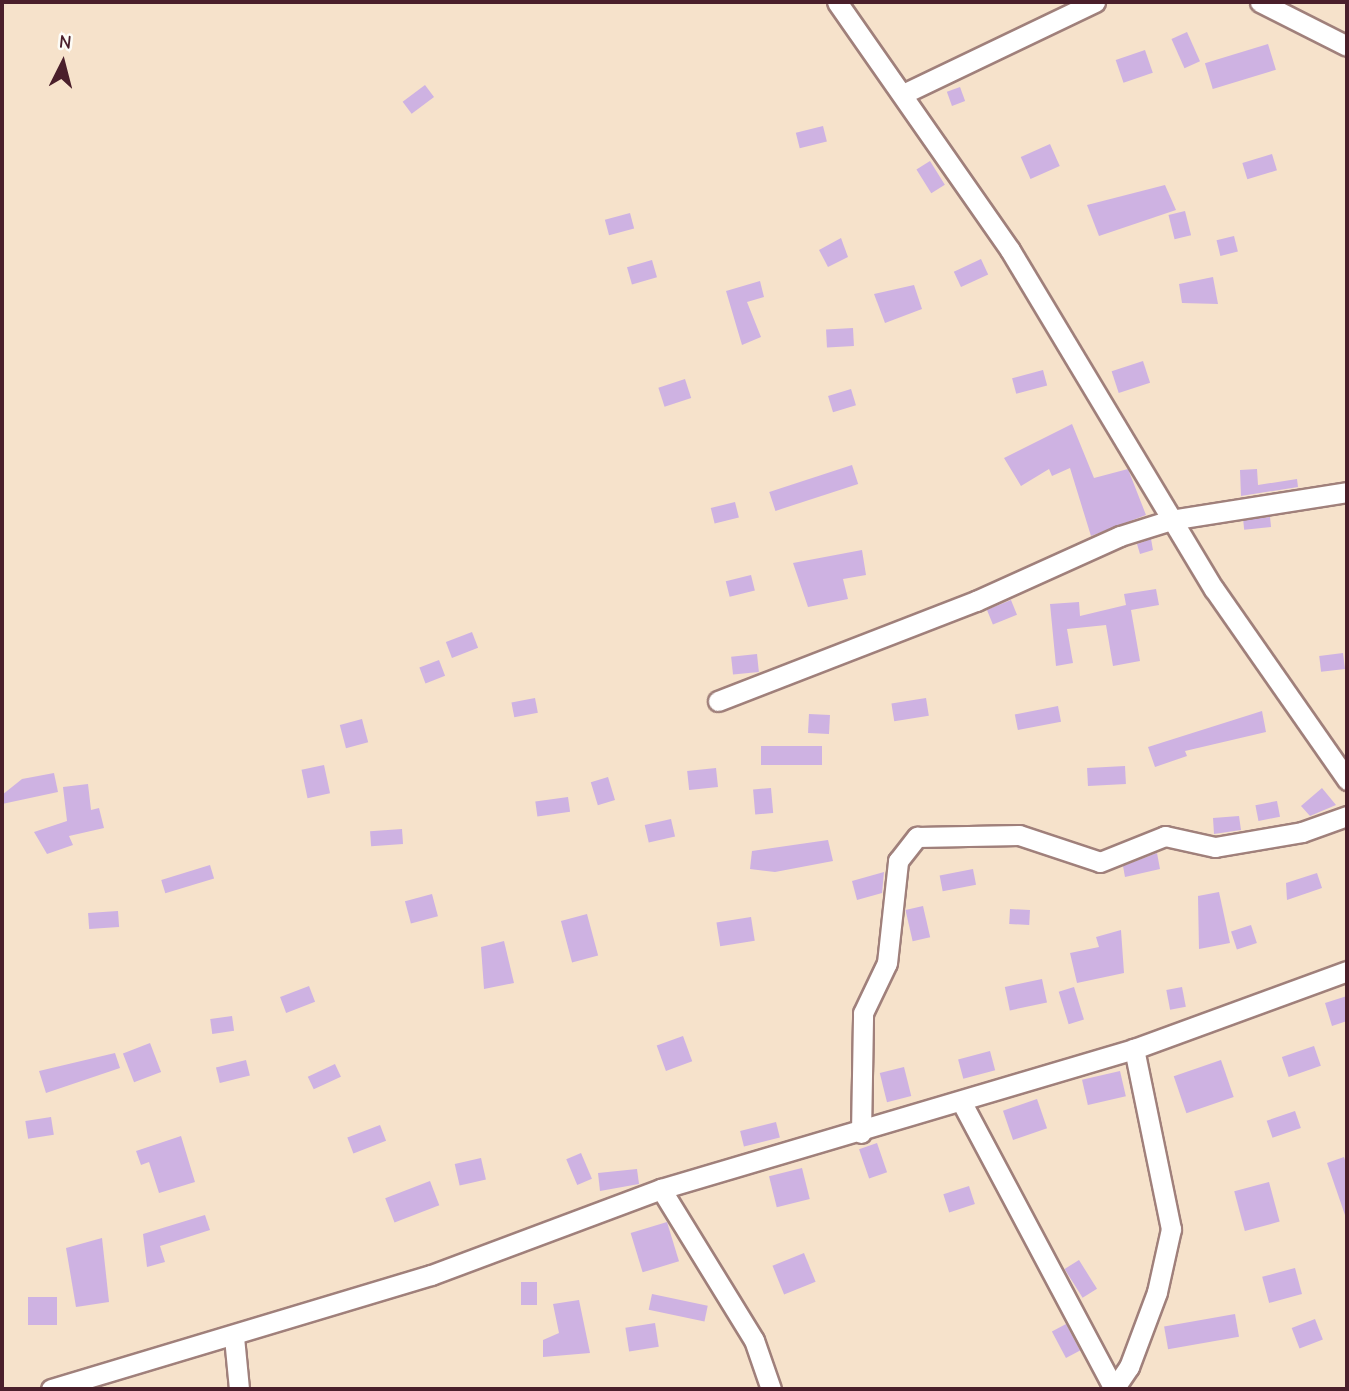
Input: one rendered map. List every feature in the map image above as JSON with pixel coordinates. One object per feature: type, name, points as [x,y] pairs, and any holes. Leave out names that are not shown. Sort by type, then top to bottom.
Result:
[{"type":"street","points":[[837,2],[903,94],[1108,405],[1171,520],[1347,780]]},
{"type":"street","points":[[903,94],[1095,2]]},
{"type":"street","points":[[1259,2],[1347,46]]},
{"type":"street","points":[[718,701],[1171,520],[1347,492]]},
{"type":"street","points":[[861,1133],[863,1013],[887,963],[898,861],[917,837],[1019,835],[1100,862],[1165,836],[1215,847],[1302,832],[1347,816]]},
{"type":"street","points":[[51,1389],[234,1337],[432,1275],[661,1189],[861,1133],[1134,1049],[1347,971]]},
{"type":"street","points":[[962,1103],[1114,1389],[1129,1367],[1157,1292],[1171,1229],[1134,1049]]},
{"type":"street","points":[[661,1189],[754,1340],[771,1389]]},
{"type":"street","points":[[234,1337],[239,1389]]},
{"type":"building","points":[[1187,32],[1200,61],[1184,68],[1171,39]]},
{"type":"building","points":[[1268,44],[1276,70],[1213,89],[1205,63]]},
{"type":"building","points":[[1145,50],[1153,73],[1124,83],[1116,60]]},
{"type":"building","points":[[425,85],[434,97],[412,114],[403,102]]},
{"type":"building","points":[[960,87],[965,101],[952,106],[947,92]]},
{"type":"building","points":[[823,126],[827,142],[800,148],[796,133]]},
{"type":"building","points":[[1050,144],[1060,166],[1031,179],[1021,157]]},
{"type":"building","points":[[1272,154],[1277,170],[1247,179],[1242,163]]},
{"type":"building","points":[[930,161],[945,185],[931,193],[916,169]]},
{"type":"building","points":[[1165,185],[1176,210],[1099,236],[1087,205]]},
{"type":"building","points":[[1185,211],[1191,235],[1175,239],[1169,215]]},
{"type":"building","points":[[630,213],[634,228],[609,235],[605,220]]},
{"type":"building","points":[[1234,236],[1238,252],[1220,256],[1217,240]]},
{"type":"building","points":[[841,238],[848,257],[828,267],[819,250]]},
{"type":"building","points":[[981,259],[988,274],[961,287],[954,272]]},
{"type":"building","points":[[652,260],[657,277],[632,284],[627,267]]},
{"type":"building","points":[[1213,277],[1218,304],[1182,303],[1179,284]]},
{"type":"building","points":[[760,281],[764,297],[747,302],[761,337],[742,345],[726,291]]},
{"type":"building","points":[[914,285],[922,309],[885,323],[874,294]]},
{"type":"building","points":[[853,328],[854,346],[827,347],[826,329]]},
{"type":"building","points":[[1143,361],[1150,383],[1119,393],[1112,371]]},
{"type":"building","points":[[1043,370],[1047,385],[1016,394],[1012,378]]},
{"type":"building","points":[[685,379],[691,398],[665,407],[658,388]]},
{"type":"building","points":[[851,389],[856,405],[833,412],[828,396]]},
{"type":"building","points":[[1072,424],[1094,478],[1128,469],[1146,515],[1091,536],[1070,468],[1052,476],[1049,469],[1021,486],[1004,458]]},
{"type":"building","points":[[852,465],[858,484],[775,511],[769,492]]},
{"type":"building","points":[[1257,469],[1258,485],[1297,479],[1298,487],[1241,496],[1240,470]]},
{"type":"building","points":[[735,502],[739,518],[715,524],[711,508]]},
{"type":"building","points":[[1270,517],[1271,527],[1244,530],[1243,520]]},
{"type":"building","points":[[1151,539],[1153,550],[1140,554],[1137,544]]},
{"type":"building","points":[[862,550],[866,575],[843,579],[848,599],[808,607],[793,563]]},
{"type":"building","points":[[751,575],[755,591],[730,597],[726,581]]},
{"type":"building","points":[[1156,589],[1159,605],[1131,610],[1140,661],[1113,666],[1106,625],[1067,629],[1073,663],[1056,666],[1050,604],[1079,602],[1080,616],[1126,605],[1124,594]]},
{"type":"building","points":[[1011,600],[1017,615],[993,625],[987,610]]},
{"type":"building","points":[[472,632],[478,648],[452,658],[446,642]]},
{"type":"building","points":[[1343,653],[1345,669],[1321,672],[1319,656]]},
{"type":"building","points":[[757,654],[759,672],[733,675],[731,657]]},
{"type":"building","points":[[439,660],[445,676],[425,683],[419,668]]},
{"type":"building","points":[[535,698],[538,713],[514,717],[511,703]]},
{"type":"building","points":[[926,698],[929,716],[894,721],[891,703]]},
{"type":"building","points":[[1058,706],[1061,722],[1018,730],[1015,714]]},
{"type":"building","points":[[1262,711],[1266,732],[1185,751],[1187,756],[1155,767],[1148,747]]},
{"type":"building","points":[[809,714],[830,715],[829,734],[808,733]]},
{"type":"building","points":[[362,719],[368,742],[346,748],[340,725]]},
{"type":"building","points":[[761,746],[822,746],[822,765],[761,765]]},
{"type":"building","points":[[324,765],[330,793],[308,798],[302,770]]},
{"type":"building","points":[[1125,766],[1126,784],[1088,786],[1087,768]]},
{"type":"building","points":[[716,768],[718,787],[689,790],[687,771]]},
{"type":"building","points":[[54,773],[58,792],[2,804],[2,795],[22,779]]},
{"type":"building","points":[[608,777],[615,800],[598,805],[591,782]]},
{"type":"building","points":[[88,784],[91,810],[99,808],[104,828],[69,836],[73,845],[47,854],[34,832],[67,821],[63,787]]},
{"type":"building","points":[[771,788],[773,813],[755,814],[753,790]]},
{"type":"building","points":[[1322,788],[1336,805],[1310,816],[1301,806]]},
{"type":"building","points":[[568,797],[570,812],[537,816],[535,802]]},
{"type":"building","points":[[1277,801],[1280,817],[1258,821],[1255,805]]},
{"type":"building","points":[[1239,816],[1241,830],[1214,834],[1213,818]]},
{"type":"building","points":[[671,819],[675,837],[649,843],[645,825]]},
{"type":"building","points":[[402,829],[403,844],[371,846],[370,831]]},
{"type":"building","points":[[828,840],[833,861],[775,872],[750,869],[752,851]]},
{"type":"building","points":[[1157,853],[1160,869],[1125,877],[1123,866]]},
{"type":"building","points":[[210,865],[214,878],[165,893],[161,880]]},
{"type":"building","points":[[973,869],[976,885],[943,891],[940,875]]},
{"type":"building","points":[[884,872],[882,893],[857,900],[852,881]]},
{"type":"building","points":[[1317,873],[1322,888],[1287,900],[1286,883]]},
{"type":"building","points":[[1219,892],[1230,943],[1199,949],[1198,896]]},
{"type":"building","points":[[432,894],[438,916],[411,923],[405,901]]},
{"type":"building","points":[[923,906],[930,937],[913,941],[905,910]]},
{"type":"building","points":[[1010,909],[1030,910],[1029,925],[1009,924]]},
{"type":"building","points":[[118,911],[119,927],[89,929],[88,913]]},
{"type":"building","points":[[587,914],[598,956],[572,963],[561,921]]},
{"type":"building","points":[[751,917],[755,941],[720,946],[716,922]]},
{"type":"building","points":[[1251,925],[1257,943],[1237,950],[1231,931]]},
{"type":"building","points":[[1121,930],[1124,973],[1077,983],[1070,953],[1099,947],[1096,937]]},
{"type":"building","points":[[504,941],[514,983],[484,989],[481,947]]},
{"type":"building","points":[[1042,979],[1047,1002],[1010,1010],[1005,987]]},
{"type":"building","points":[[309,986],[315,1002],[286,1013],[280,997]]},
{"type":"building","points":[[1074,987],[1084,1020],[1069,1024],[1059,992]]},
{"type":"building","points":[[1182,987],[1186,1007],[1170,1010],[1166,990]]},
{"type":"building","points":[[1347,996],[1347,1021],[1332,1026],[1325,1003]]},
{"type":"building","points":[[232,1016],[234,1031],[212,1034],[210,1019]]},
{"type":"building","points":[[683,1036],[692,1061],[666,1071],[657,1046]]},
{"type":"building","points":[[150,1043],[161,1072],[134,1082],[123,1053]]},
{"type":"building","points":[[1314,1046],[1321,1066],[1289,1077],[1282,1057]]},
{"type":"building","points":[[990,1051],[995,1070],[963,1079],[958,1060]]},
{"type":"building","points":[[115,1053],[120,1068],[46,1093],[39,1071]]},
{"type":"building","points":[[246,1060],[250,1076],[220,1083],[216,1067]]},
{"type":"building","points":[[1221,1060],[1234,1097],[1186,1113],[1174,1076]]},
{"type":"building","points":[[335,1064],[341,1077],[314,1089],[308,1077]]},
{"type":"building","points":[[904,1067],[911,1096],[887,1102],[880,1073]]},
{"type":"building","points":[[1120,1071],[1126,1096],[1088,1105],[1082,1080]]},
{"type":"building","points":[[1037,1099],[1047,1128],[1013,1140],[1003,1111]]},
{"type":"building","points":[[1295,1111],[1301,1128],[1272,1138],[1267,1121]]},
{"type":"building","points":[[51,1117],[54,1135],[28,1139],[25,1121]]},
{"type":"building","points":[[776,1122],[780,1138],[744,1146],[740,1131]]},
{"type":"building","points":[[380,1125],[386,1141],[353,1153],[347,1138]]},
{"type":"building","points":[[181,1136],[195,1182],[159,1193],[149,1162],[141,1165],[136,1151]]},
{"type":"building","points":[[877,1143],[887,1172],[869,1178],[859,1149]]},
{"type":"building","points":[[581,1153],[592,1179],[577,1185],[566,1159]]},
{"type":"building","points":[[1344,1157],[1347,1166],[1345,1215],[1327,1163]]},
{"type":"building","points":[[481,1158],[486,1179],[460,1186],[455,1164]]},
{"type":"building","points":[[802,1168],[810,1199],[777,1207],[769,1176]]},
{"type":"building","points":[[637,1169],[639,1184],[600,1191],[598,1173]]},
{"type":"building","points":[[430,1181],[439,1205],[395,1222],[385,1198]]},
{"type":"building","points":[[1269,1182],[1280,1222],[1245,1231],[1234,1191]]},
{"type":"building","points":[[969,1186],[975,1204],[949,1212],[943,1194]]},
{"type":"building","points":[[205,1215],[210,1230],[160,1246],[165,1262],[147,1267],[143,1234]]},
{"type":"building","points":[[667,1222],[679,1261],[643,1272],[631,1233]]},
{"type":"building","points":[[102,1238],[109,1302],[76,1307],[66,1248]]},
{"type":"building","points":[[804,1253],[816,1282],[784,1294],[772,1266]]},
{"type":"building","points":[[1079,1260],[1097,1289],[1083,1298],[1065,1269]]},
{"type":"building","points":[[1295,1268],[1302,1294],[1269,1303],[1262,1277]]},
{"type":"building","points":[[521,1282],[537,1282],[537,1305],[521,1305]]},
{"type":"building","points":[[652,1294],[708,1306],[704,1322],[649,1310]]},
{"type":"building","points":[[28,1297],[57,1297],[57,1325],[28,1325]]},
{"type":"building","points":[[579,1300],[590,1353],[543,1357],[543,1340],[559,1333],[553,1304]]},
{"type":"building","points":[[1235,1314],[1239,1337],[1168,1349],[1164,1327]]},
{"type":"building","points":[[1315,1319],[1323,1340],[1300,1348],[1292,1328]]},
{"type":"building","points":[[655,1323],[659,1347],[629,1351],[625,1328]]},
{"type":"building","points":[[1066,1324],[1080,1350],[1066,1358],[1052,1332]]}]
